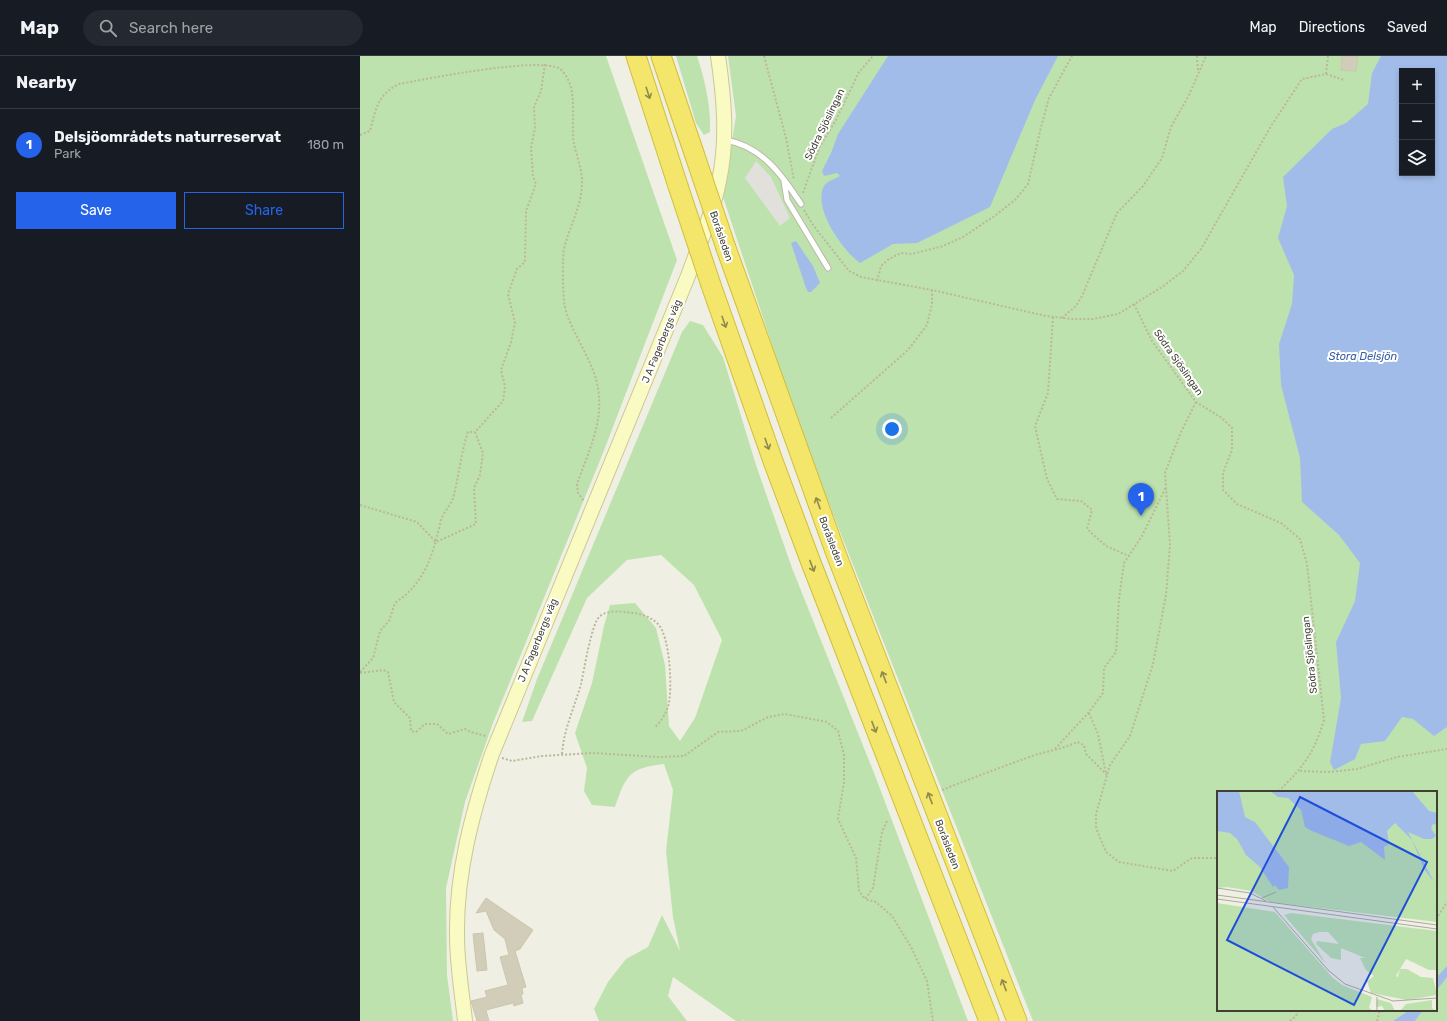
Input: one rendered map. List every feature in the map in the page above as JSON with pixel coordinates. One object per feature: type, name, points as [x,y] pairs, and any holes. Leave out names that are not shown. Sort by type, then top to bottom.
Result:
[{"type":"highway","points":[[636,56],[711,285],[773,461],[989,1021]]},
{"type":"highway","name":"Boråsleden","points":[[661,56],[726,248],[838,558],[1018,1021]]},
{"type":"street","points":[[718,56],[723,89],[724,140]]},
{"type":"street","name":"J A Fagerbergs väg","points":[[465,1021],[457,936],[459,890],[469,830],[497,740],[688,276],[720,181],[724,140]]},
{"type":"lane","points":[[724,140],[738,143],[758,152],[784,178],[801,204]]},
{"type":"lane","points":[[784,178],[787,200],[828,268]]},
{"type":"path","points":[[764,56],[786,138],[795,183]]},
{"type":"path","name":"Södra Sjöslingan","points":[[801,204],[804,189],[820,148],[836,120],[859,72],[873,56]]},
{"type":"path","points":[[877,281],[881,266],[889,259],[901,253],[912,254],[943,246],[963,237],[996,215],[1016,199],[1028,184],[1040,131],[1050,98],[1072,56]]},
{"type":"path","points":[[1197,56],[1198,73]]},
{"type":"path","points":[[1062,318],[1076,306],[1082,296],[1117,213],[1142,186],[1162,158],[1171,127],[1189,95],[1206,56]]},
{"type":"path","points":[[1326,74],[1328,56]]},
{"type":"path","points":[[360,673],[373,658],[380,631],[389,621],[395,603],[408,594],[429,565],[442,518],[453,497],[460,473],[463,448],[468,432],[475,432],[503,401],[505,386],[501,370],[511,342],[515,323],[508,294],[517,269],[525,262],[526,211],[536,184],[533,176],[531,148],[535,128],[534,107],[541,90],[545,64]]},
{"type":"path","points":[[360,135],[370,131],[378,102],[389,89],[399,84],[475,70],[545,64],[559,68],[567,77],[571,88],[573,135],[582,184],[580,204],[564,250],[564,302],[570,323],[593,368],[600,398],[597,427],[577,484],[578,493],[582,500]]},
{"type":"path","points":[[805,211],[813,225],[849,271],[861,277],[932,290],[1053,317],[1093,319],[1118,314],[1162,287],[1187,265],[1209,235],[1271,126],[1302,79],[1326,74],[1344,80]]},
{"type":"path","points":[[831,418],[908,350],[927,325],[932,304],[932,290]]},
{"type":"path","name":"Södra Sjöslingan","points":[[1134,304],[1152,340],[1196,402],[1222,418],[1232,428],[1232,450],[1223,473],[1223,490],[1237,504],[1281,523],[1300,539],[1307,564],[1324,720],[1318,740],[1305,764],[1300,771],[1279,791]]},
{"type":"path","points":[[1053,317],[1048,393],[1035,426],[1047,479],[1057,499],[1081,501],[1092,510],[1087,529],[1106,546],[1129,556]]},
{"type":"path","points":[[1196,402],[1181,432],[1165,473],[1170,545],[1166,595],[1153,664],[1130,736],[1110,765],[1096,814],[1096,828],[1106,852],[1119,862],[1173,871],[1192,858],[1217,858]]},
{"type":"path","points":[[436,542],[476,524],[474,488],[480,475],[483,453],[475,432]]},
{"type":"path","points":[[1055,749],[1089,712],[1104,693],[1104,668],[1116,652],[1119,599],[1124,563],[1142,536],[1166,486]]},
{"type":"path","points":[[360,505],[417,522],[436,542]]},
{"type":"path","points":[[562,754],[567,725],[580,686],[598,618],[604,614],[616,611],[644,615],[658,624],[665,635],[669,666],[668,707],[660,723],[656,727]]},
{"type":"path","points":[[360,673],[383,670],[388,672],[394,702],[410,718],[411,731],[416,732],[425,724],[437,724],[448,734],[465,729],[470,732],[497,740]]},
{"type":"path","points":[[1089,712],[1098,734],[1107,775]]},
{"type":"path","points":[[492,754],[512,761],[562,754],[593,753],[658,757],[684,756],[718,732],[741,730],[768,717],[785,714],[827,722],[838,731],[844,755],[844,782],[838,819],[856,858],[859,891],[865,899],[876,902],[892,916],[911,947],[927,981],[933,1021]]},
{"type":"path","points":[[942,790],[993,770],[1055,749],[1067,747],[1077,742],[1084,745],[1086,754],[1107,775]]},
{"type":"path","points":[[1300,771],[1330,772],[1357,769],[1397,757],[1447,749]]},
{"type":"path","points":[[865,899],[873,888],[882,832],[887,821]]},
{"type":"path","points":[[1437,917],[1447,902]]},
{"type":"path","points":[[1290,1021],[1296,1016],[1298,1011]]},
{"type":"path","points":[[1378,1021],[1380,1011]]},
{"type":"green space","points":[[360,56],[606,56],[677,260],[603,453],[493,723],[465,802],[446,888],[447,975],[453,1021],[360,1021]]},
{"type":"green space","points":[[676,56],[697,56],[703,74],[710,113],[710,132],[704,135],[696,123]]},
{"type":"green space","points":[[728,56],[1447,56],[1447,1021],[1033,1021],[803,438],[723,197],[736,116]]},
{"type":"green space","points":[[690,321],[703,325],[723,357],[756,465],[792,568],[874,773],[968,1021],[743,1021],[745,1018],[742,1021],[736,1021],[673,977],[668,996],[687,1021],[599,1021],[594,1009],[608,982],[626,959],[648,947],[662,915],[680,951],[673,917],[666,851],[673,790],[664,764],[652,766],[643,768],[630,775],[622,787],[615,807],[592,805],[584,791],[587,768],[575,733],[592,683],[610,605],[635,603],[656,628],[665,665],[669,726],[680,741],[695,718],[722,640],[694,585],[661,555],[627,560],[587,598],[532,721],[522,722],[537,679],[682,332]]},
{"type":"shaded area","points":[[756,161],[771,177],[790,218],[780,226],[745,178]]},
{"type":"water","points":[[888,56],[1058,56],[1035,100],[990,207],[917,243],[893,244],[860,263],[838,239],[831,228],[822,206],[821,195],[825,184],[840,176],[837,173],[824,176],[822,171],[838,134]]},
{"type":"water","name":"Stora Delsjön","points":[[1381,56],[1447,56],[1447,727],[1434,736],[1413,719],[1402,717],[1385,741],[1361,744],[1355,759],[1334,770],[1330,762],[1341,698],[1336,642],[1355,601],[1360,563],[1339,535],[1302,502],[1300,458],[1281,385],[1279,344],[1292,304],[1294,275],[1278,238],[1287,206],[1283,177],[1332,129],[1346,123],[1368,104],[1372,73]]},
{"type":"water","points":[[796,241],[813,266],[820,283],[811,292],[808,292],[806,288],[791,243]]},
{"type":"water","points":[[1447,966],[1447,977],[1437,990],[1437,977]]},
{"type":"water","points":[[1408,1011],[1422,1011],[1415,1021],[1393,1021]]},
{"type":"building","points":[[1342,56],[1358,56],[1356,71],[1341,70]]},
{"type":"building","points":[[486,898],[533,930],[520,949],[515,951],[526,987],[522,988],[523,994],[521,995],[523,1003],[514,1006],[513,1003],[486,1010],[489,1021],[477,1021],[471,1001],[487,997],[485,991],[508,985],[500,957],[509,955],[505,939],[494,930],[486,911],[476,913]]},
{"type":"building","points":[[483,933],[487,970],[477,971],[473,934]]},
{"type":"place","name":"Delsjöområdets naturreservat","points":[[1141,516]]}]
